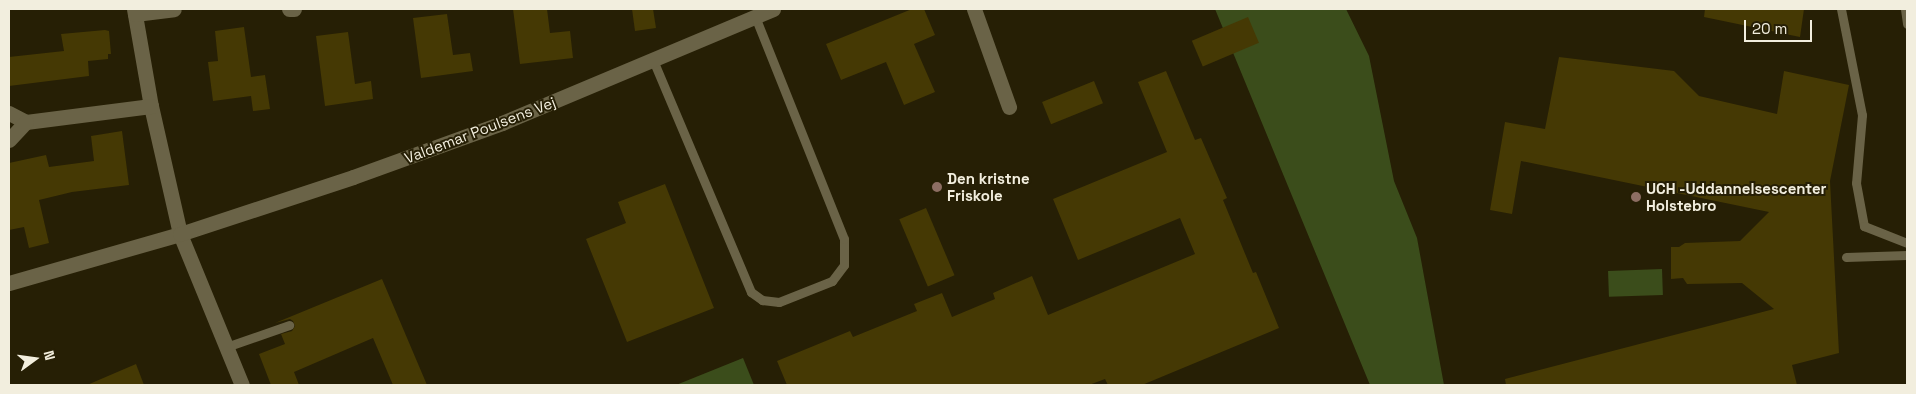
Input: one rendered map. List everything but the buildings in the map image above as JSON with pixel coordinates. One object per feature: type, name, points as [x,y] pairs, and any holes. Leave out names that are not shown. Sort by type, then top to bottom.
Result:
[{"type":"street","points":[[174,9],[135,12],[151,106],[180,234],[242,385]]},
{"type":"street","points":[[289,9],[294,9]]},
{"type":"street","name":"Valdemar Poulsens Vej","points":[[9,283],[180,234],[353,177],[502,123],[773,9]]},
{"type":"street","points":[[974,9],[1009,107]]},
{"type":"street","points":[[9,113],[26,122],[151,106]]},
{"type":"street","points":[[9,140],[26,122]]},
{"type":"lane","points":[[1841,9],[1862,115],[1856,183],[1864,226],[1907,242]]},
{"type":"lane","points":[[1904,9],[1907,24]]},
{"type":"lane","points":[[653,60],[751,292],[762,300],[779,302],[832,281],[844,265],[844,239],[755,16]]},
{"type":"lane","points":[[1846,257],[1907,255]]},
{"type":"lane","points":[[226,347],[289,325]]},
{"type":"green space","points":[[1215,9],[1346,9],[1369,56],[1394,181],[1417,238],[1444,385],[1370,385]]},
{"type":"green space","points":[[1662,269],[1663,295],[1609,297],[1608,271]]},
{"type":"green space","points":[[743,358],[754,385],[676,385]]},
{"type":"place","name":"Den kristne Friskole","points":[[937,187]]},
{"type":"place","name":"UCH -Uddannelsescenter Holstebro","points":[[1636,197]]}]
